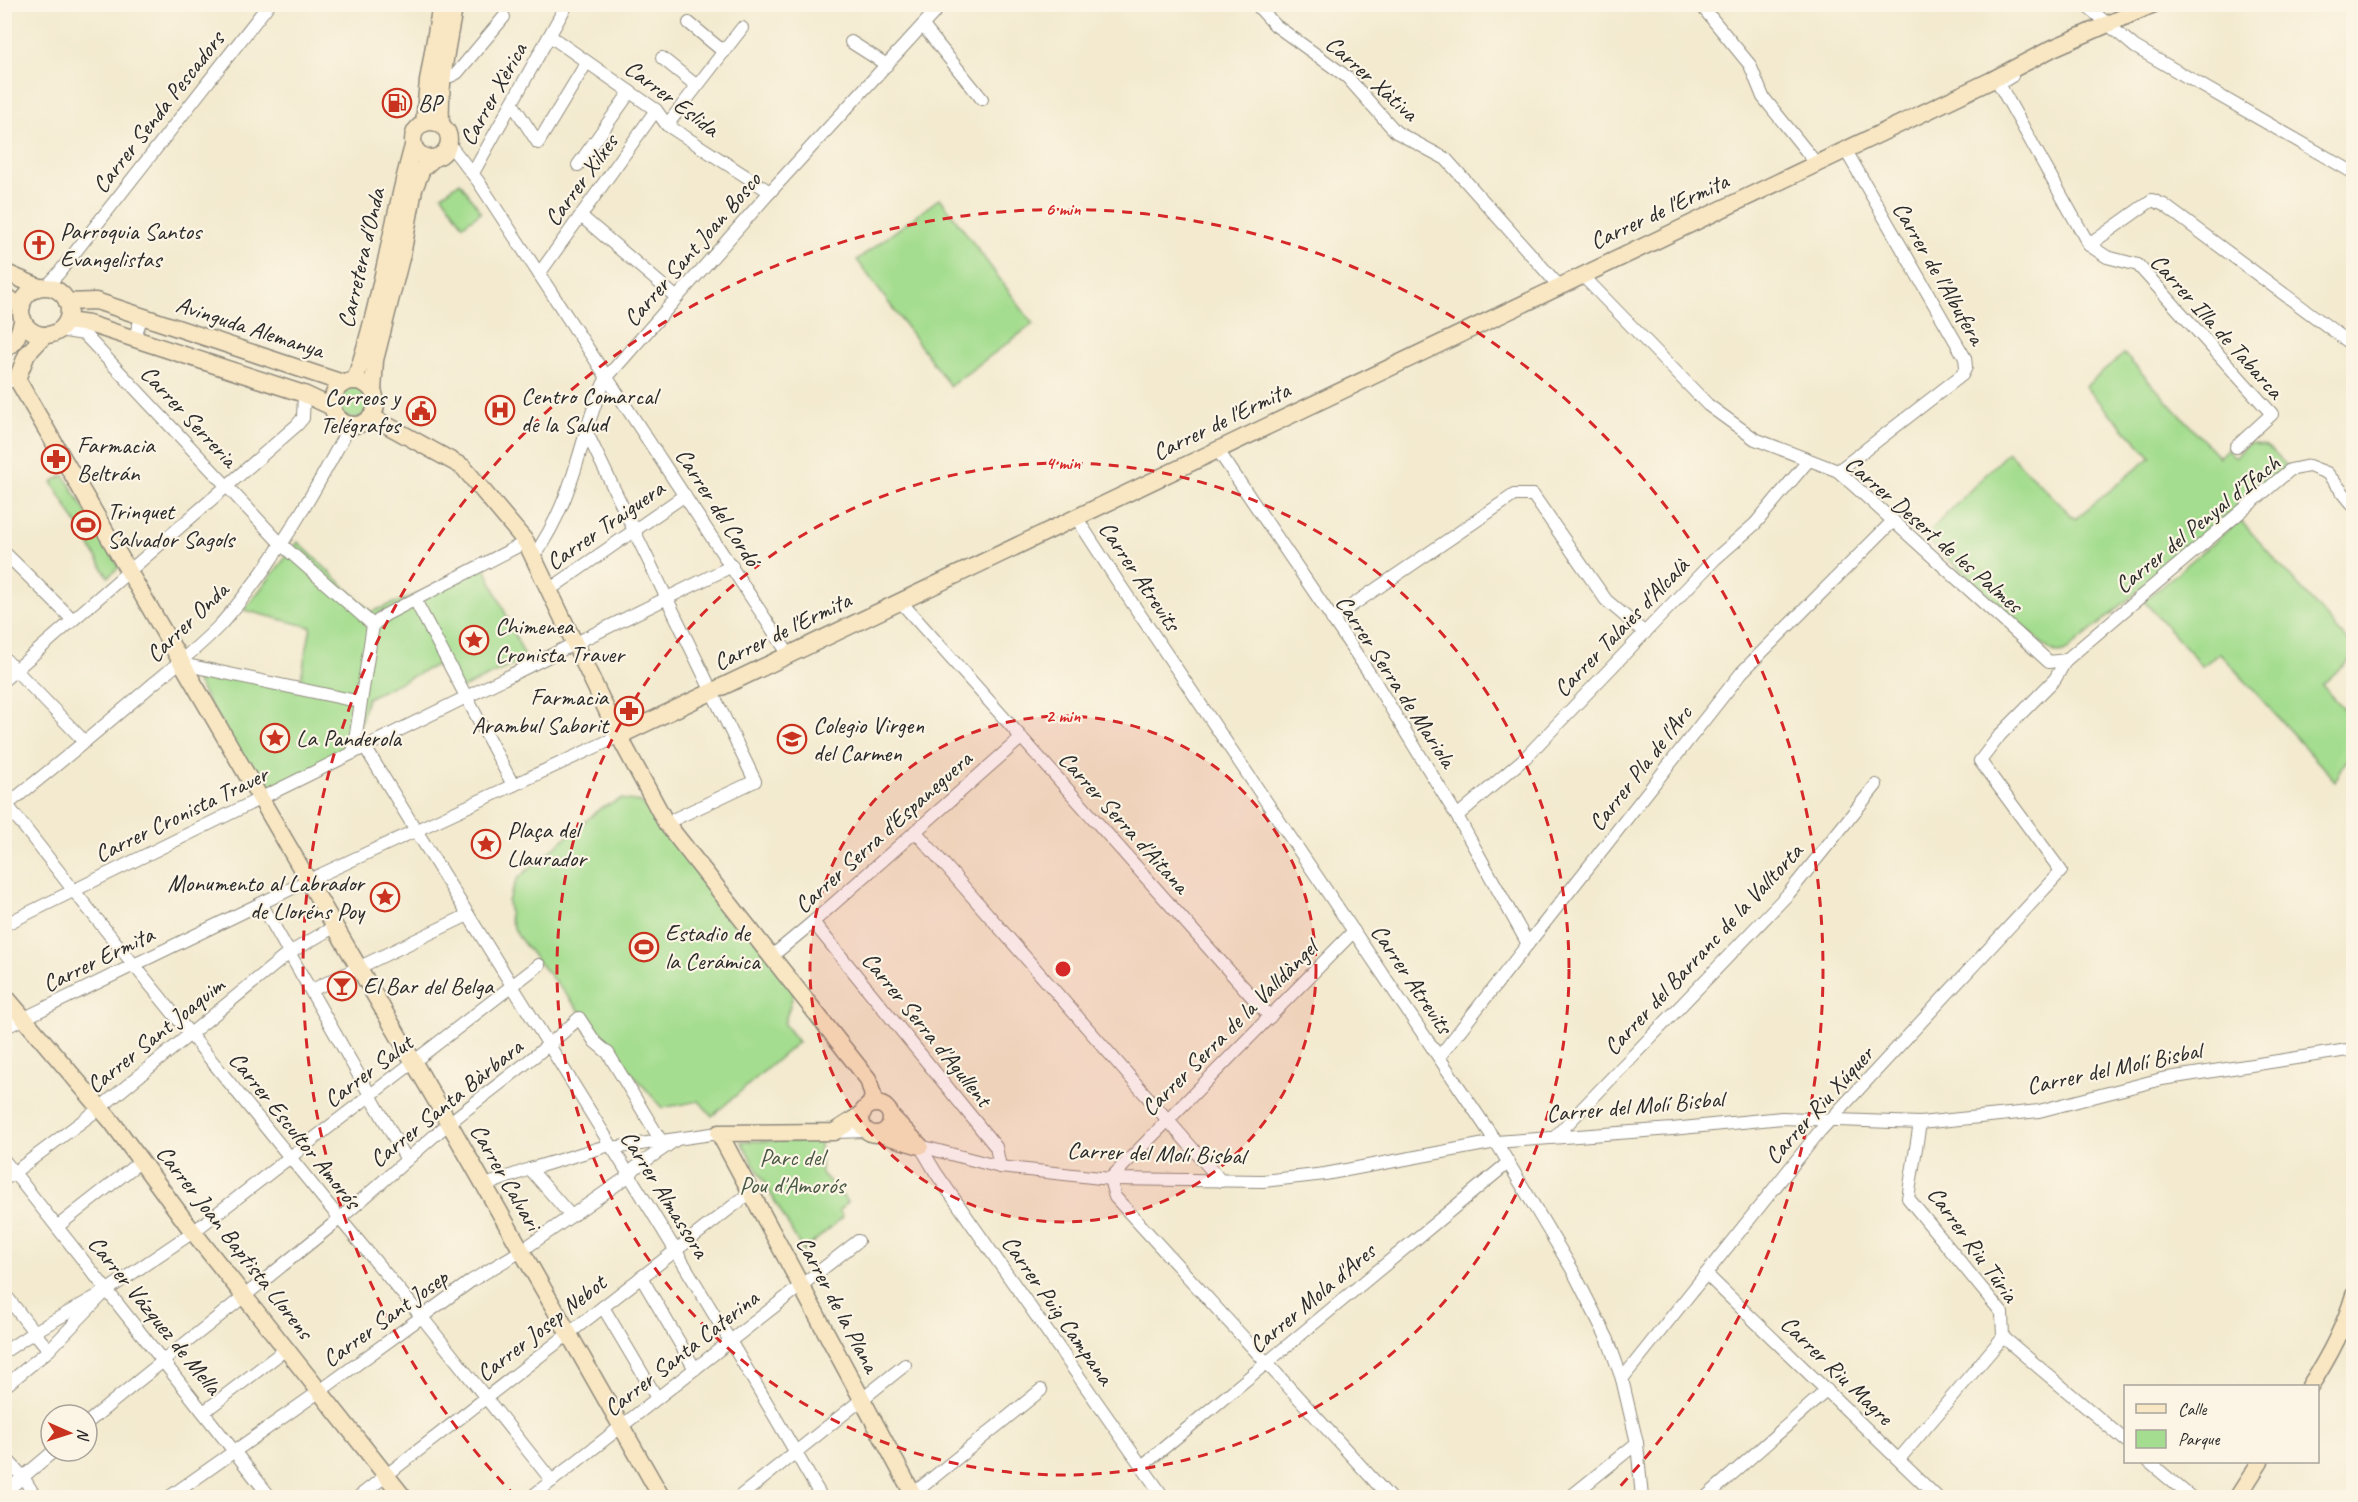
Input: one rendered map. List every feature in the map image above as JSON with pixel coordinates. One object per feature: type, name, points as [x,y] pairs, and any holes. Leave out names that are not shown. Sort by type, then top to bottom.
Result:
[{"type":"street","name":"Carrer Senda Pescadors","points":[[54,288],[269,4]]},
{"type":"street","points":[[423,123],[441,125],[448,133],[449,144],[444,154],[433,159],[421,156],[413,146],[414,134],[423,123],[441,4]]},
{"type":"street","points":[[441,125],[442,75],[455,4]]},
{"type":"street","name":"Carrer Xèrica","points":[[473,173],[567,4]]},
{"type":"street","name":"Carrer Sant Joan Bosco","points":[[530,550],[550,534],[579,458],[600,390],[608,377],[770,192],[942,4]]},
{"type":"street","name":"Carrer Xàtiva","points":[[1256,4],[1275,25],[1347,77],[1395,132],[1446,159],[1559,286]]},
{"type":"street","points":[[1700,4],[1750,65],[1763,97],[1816,163]]},
{"type":"street","points":[[2084,4],[2134,47],[2354,173]]},
{"type":"street","name":"Carrer de l'Ermita","points":[[308,881],[789,655],[1992,80],[2053,48],[2154,4]]},
{"type":"street","points":[[442,75],[451,76],[457,73],[504,17]]},
{"type":"street","points":[[689,24],[724,52]]},
{"type":"street","points":[[923,26],[982,99]]},
{"type":"street","points":[[667,125],[742,28]]},
{"type":"street","name":"Carrer Eslida","points":[[549,36],[656,110],[667,125],[770,192]]},
{"type":"street","points":[[851,42],[887,65]]},
{"type":"street","points":[[2053,48],[1999,84],[2089,245],[2152,200],[2164,205],[2248,265],[2354,346]]},
{"type":"street","points":[[662,58],[697,86]]},
{"type":"street","points":[[512,103],[538,143],[587,62]]},
{"type":"street","points":[[578,165],[630,92]]},
{"type":"street","name":"Carrer Xilxes","points":[[539,274],[656,110]]},
{"type":"street","name":"Carrer del Cordó","points":[[449,144],[473,173],[789,655]]},
{"type":"street","name":"Carretera d'Onda","points":[[349,382],[363,357],[390,247],[401,186],[413,146]]},
{"type":"street","name":"Carrer de l'Albufera","points":[[1838,471],[1962,375],[1966,363],[1845,149]]},
{"type":"street","name":"Carretera d'Onda","points":[[373,391],[375,360],[401,258],[414,189],[422,169],[433,159]]},
{"type":"street","points":[[581,216],[676,297]]},
{"type":"street","name":"Carrer Illa de Tabarca","points":[[2089,245],[2107,257],[2138,265],[2272,414],[2236,447]]},
{"type":"street","name":"Avinguda Alemanya","points":[[4,272],[349,382]]},
{"type":"street","name":"Carrer Desert de les Palmes","points":[[1582,275],[1708,405],[1755,439],[1838,471],[2049,662],[2066,660]]},
{"type":"street","points":[[11,381],[27,354],[33,329],[28,294],[54,288],[69,315],[33,329]]},
{"type":"street","name":"Avinguda Alemanya","points":[[4,296],[33,329],[89,324],[304,394],[332,407]]},
{"type":"street","name":"Avinguda Alemanya","points":[[134,339],[142,316]]},
{"type":"street","name":"Carrer Serreria","points":[[33,329],[84,334],[282,545],[373,626]]},
{"type":"street","name":"Carrer Calvari","points":[[11,381],[128,572],[662,1497]]},
{"type":"street","points":[[349,382],[365,383],[373,391],[375,401],[372,417],[358,425],[350,425],[342,422],[336,415],[332,407],[332,398],[336,390],[349,382]]},
{"type":"street","points":[[4,680],[297,425],[303,418],[304,394]]},
{"type":"street","points":[[372,417],[463,467],[530,550],[619,736],[666,823],[868,1079],[873,1096],[862,1123],[874,1133],[890,1125],[891,1116]]},
{"type":"street","name":"Carrer Onda","points":[[5,804],[181,663],[220,625],[256,582],[282,545],[350,425]]},
{"type":"street","points":[[586,431],[755,781],[666,823]]},
{"type":"street","name":"Carrer Serra de Mariola","points":[[1217,449],[1372,677],[1457,816],[1528,944]]},
{"type":"street","name":"Carrer Talaies d'Alcalà","points":[[1457,816],[1526,757],[1715,559],[1755,524],[1808,461]]},
{"type":"street","name":"Carrer del Penyal d'Ifach","points":[[2061,872],[1980,761],[2000,735],[2055,679],[2066,660],[2290,470],[2309,466],[2327,473],[2354,506]]},
{"type":"street","name":"Carrer Traiguera","points":[[549,590],[685,495]]},
{"type":"street","points":[[1332,619],[1514,495],[1533,495],[1606,600],[1645,633]]},
{"type":"street","name":"Carrer Atrevits","points":[[1076,517],[1496,1142],[1573,1271],[1608,1340],[1622,1379],[1637,1443],[1641,1497]]},
{"type":"street","name":"Carrer Pla de l'Arc","points":[[1439,1057],[1742,672],[1893,521]]},
{"type":"street","points":[[353,753],[373,626],[385,615],[415,600],[530,550]]},
{"type":"street","points":[[4,552],[72,619]]},
{"type":"street","name":"Carrer Cronista Traver","points":[[4,925],[732,566]]},
{"type":"street","points":[[415,600],[513,785]]},
{"type":"street","name":"Carrer Serra d'Aitana","points":[[900,601],[1270,1017]]},
{"type":"street","points":[[4,658],[85,742]]},
{"type":"street","points":[[181,663],[361,702]]},
{"type":"street","name":"Carrer Serra d'Espaneguera","points":[[772,956],[1021,738]]},
{"type":"street","points":[[312,990],[468,915],[365,747]]},
{"type":"street","name":"Carrer del Barranc de la Valltorta","points":[[1555,1137],[1789,893],[1876,785]]},
{"type":"street","name":"Carrer Escultor Amorós","points":[[5,804],[421,1316],[552,1481]]},
{"type":"street","points":[[915,831],[1221,1181]]},
{"type":"street","name":"Carrer Riu Xúquer","points":[[1622,1379],[1819,1132],[2061,872]]},
{"type":"street","name":"Carrer Ermita","points":[[4,1028],[308,881]]},
{"type":"street","points":[[262,904],[407,1160]]},
{"type":"street","name":"Carrer Almassora","points":[[468,915],[677,1250],[822,1497]]},
{"type":"street","name":"Carrer Serra d'Agullent","points":[[813,922],[996,1147],[1000,1167]]},
{"type":"street","name":"Carrer Sant Joaquim","points":[[9,1176],[100,1108],[289,953],[334,927]]},
{"type":"street","name":"Carrer Serra de la Valldàngel","points":[[1110,1179],[1354,931]]},
{"type":"street","name":"Carrer Salut","points":[[106,1290],[193,1232],[539,965]]},
{"type":"street","name":"Carrer Joan Baptista Llorens","points":[[4,995],[100,1108],[193,1232],[404,1497]]},
{"type":"street","name":"Carrer Santa Bàrbara","points":[[99,1413],[163,1359],[340,1219],[448,1124],[549,1047],[579,1018],[595,1042],[608,1053],[661,1141]]},
{"type":"street","name":"Carrer del Molí Bisbal","points":[[483,1186],[530,1169],[611,1147],[719,1133],[834,1132],[874,1133],[1000,1167],[1110,1179],[1263,1181],[1324,1174],[1496,1142],[1782,1118],[1920,1123],[2039,1111],[2162,1079],[2354,1049]]},
{"type":"street","points":[[834,1132],[866,1109],[884,1106],[920,1146]]},
{"type":"street","name":"Carrer Riu Túria","points":[[1920,1123],[1908,1198],[2002,1312],[2003,1337],[2124,1439]]},
{"type":"street","name":"Carrer de la Plana","points":[[719,1133],[912,1496]]},
{"type":"street","name":"Carrer Sant Josep","points":[[168,1497],[320,1391],[421,1316],[471,1281],[521,1251],[630,1175],[635,1168],[677,1139]]},
{"type":"street","name":"Carrer Puig Campana","points":[[920,1146],[936,1173],[1164,1497]]},
{"type":"street","name":"Carrer Vázquez de Mella","points":[[4,1160],[9,1176],[58,1226],[106,1290],[205,1411],[271,1497]]},
{"type":"street","points":[[58,1226],[141,1161]]},
{"type":"street","name":"Carrer Mola d'Ares","points":[[1142,1466],[1509,1162]]},
{"type":"street","points":[[530,1169],[571,1216]]},
{"type":"street","points":[[1110,1179],[1115,1197],[1390,1497]]},
{"type":"street","name":"Carrer Josep Nebot","points":[[357,1497],[751,1192]]},
{"type":"street","name":"Carrer Santa Caterina","points":[[530,1497],[858,1241]]},
{"type":"street","name":"Carrer Riu Magre","points":[[1706,1274],[1938,1497]]},
{"type":"street","points":[[641,1278],[695,1369]]},
{"type":"street","points":[[4,1352],[106,1290]]},
{"type":"street","points":[[4,1387],[49,1350],[106,1290]]},
{"type":"street","points":[[4,1293],[49,1350]]},
{"type":"street","points":[[2311,1385],[2329,1357],[2345,1323],[2354,1295]]},
{"type":"street","points":[[603,1307],[657,1398]]},
{"type":"street","points":[[1900,1458],[2003,1337]]},
{"type":"street","points":[[205,1411],[286,1349]]},
{"type":"street","points":[[738,1497],[905,1365]]},
{"type":"street","points":[[912,1496],[1041,1390]]},
{"type":"street","points":[[1705,1497],[1827,1390]]},
{"type":"street","points":[[1569,1497],[1637,1443]]},
{"type":"street","points":[[4,1456],[23,1477],[36,1497]]},
{"type":"street","points":[[4,1493],[40,1463]]},
{"type":"street","points":[[2151,1463],[2192,1497]]},
{"type":"street","points":[[2237,1497],[2259,1463]]},
{"type":"green space","points":[[460,182],[481,212],[463,225],[442,195]]},
{"type":"green space","points":[[940,198],[1033,324],[950,386],[857,260]]},
{"type":"green space","points":[[2124,354],[2219,457],[2227,449],[2235,457],[2250,443],[2267,446],[2287,466],[2068,650],[2056,653],[1924,537],[2008,452],[2075,519],[2151,457],[2085,387]]},
{"type":"green space","points":[[354,386],[365,391],[370,402],[365,413],[354,418],[343,413],[338,402],[343,391]]},
{"type":"green space","name":"Trinquet Salvador Sagols","points":[[64,475],[119,567],[108,577],[52,482]]},
{"type":"green space","points":[[2240,520],[2353,647],[2353,657],[2322,685],[2353,718],[2353,748],[2335,781],[2220,653],[2202,666],[2144,601]]},
{"type":"green space","points":[[298,542],[371,612],[485,568],[526,659],[454,692],[438,664],[367,698],[353,753],[261,792],[187,665],[299,689],[311,627],[244,610]]},
{"type":"green space","name":"Estadio de la Cerámica","points":[[621,799],[640,802],[655,813],[795,989],[784,1024],[798,1042],[712,1116],[699,1101],[662,1108],[535,958],[518,936],[510,920],[508,901],[517,879],[601,808]]},
{"type":"green space","name":"Parc del Pou d'Amorós","points":[[741,1141],[820,1141],[821,1172],[848,1202],[839,1210],[843,1217],[803,1251]]},
{"type":"place","name":"BP","points":[[397,103]]},
{"type":"place","name":"Parroquia Santos Evangelistas","points":[[39,245]]},
{"type":"place","name":"Centro Comarcal de la Salud","points":[[500,410]]},
{"type":"place","name":"Correos y Telégrafos","points":[[421,411]]},
{"type":"place","name":"Farmacia Beltrán","points":[[56,459]]},
{"type":"place","name":"Trinquet Salvador Sagols","points":[[86,525]]},
{"type":"place","name":"Chimenea Cronista Traver","points":[[474,640]]},
{"type":"place","name":"Farmacia Arambul Saborit","points":[[629,711]]},
{"type":"place","name":"La Panderola","points":[[275,738]]},
{"type":"place","name":"Colegio Virgen del Carmen","points":[[792,739]]},
{"type":"place","name":"Plaça del Llaurador","points":[[486,844]]},
{"type":"place","name":"Monumento al Labrador de Lloréns Poy","points":[[385,897]]},
{"type":"place","name":"Estadio de la Cerámica","points":[[644,947]]},
{"type":"place","name":"El Bar del Belga","points":[[342,986]]}]
